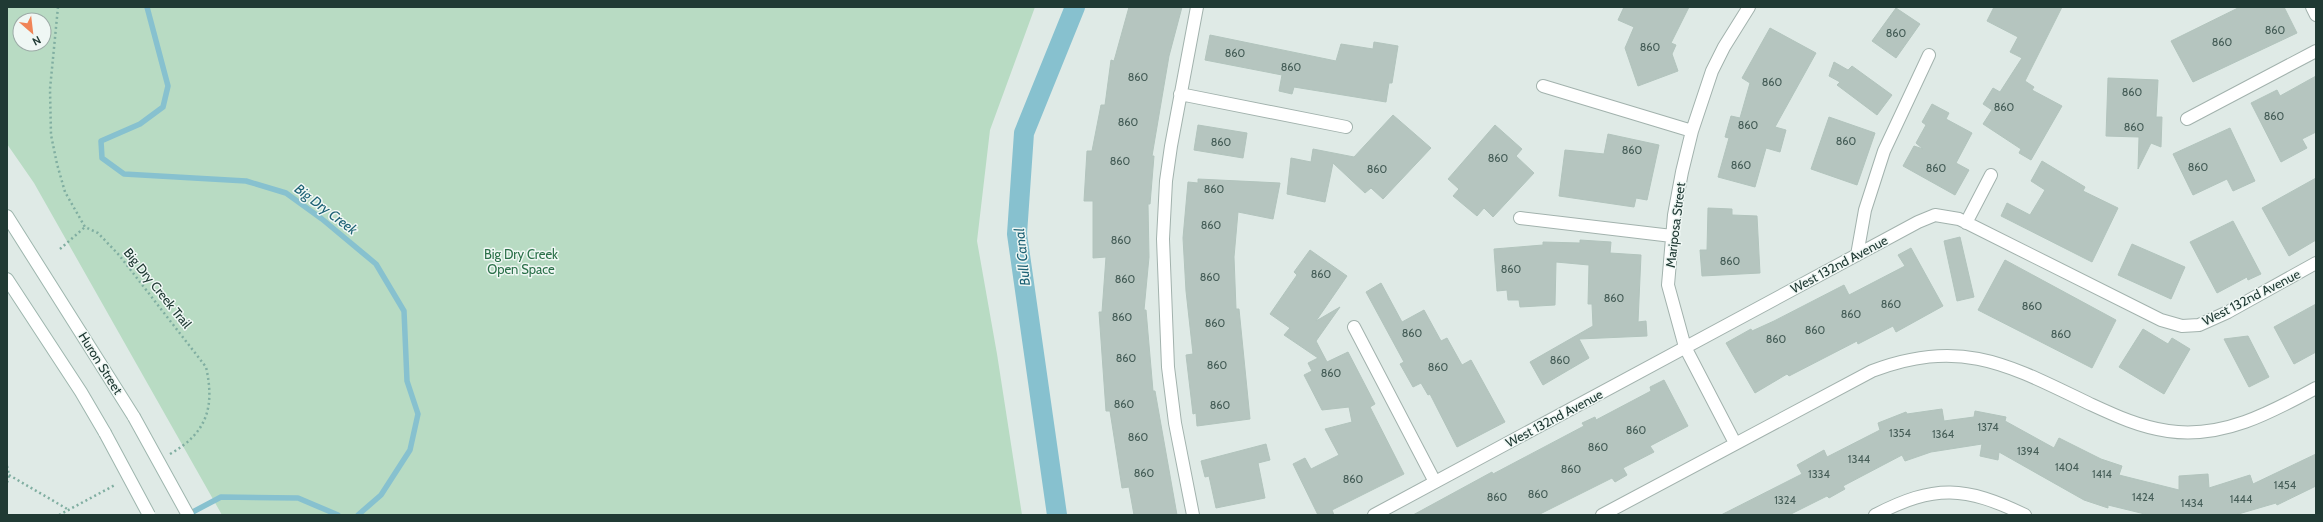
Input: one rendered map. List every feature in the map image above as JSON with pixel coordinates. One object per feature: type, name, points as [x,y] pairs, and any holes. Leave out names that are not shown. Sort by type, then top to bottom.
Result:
[{"type":"street","points":[[1193,515],[1175,423],[1168,367],[1164,286],[1166,181],[1180,94],[1197,7]]},
{"type":"street","name":"Mariposa Street","points":[[1735,443],[1685,347],[1668,285],[1672,236],[1682,172],[1692,132],[1712,70],[1748,7]]},
{"type":"street","points":[[2312,7],[2316,14]]},
{"type":"street","points":[[2186,119],[2316,51]]},
{"type":"street","points":[[1857,255],[1865,210],[1884,151],[1929,55]]},
{"type":"street","points":[[1543,86],[1692,132]]},
{"type":"street","points":[[1180,94],[1346,127]]},
{"type":"street","points":[[1966,223],[1991,175]]},
{"type":"street","name":"West 132nd Avenue","points":[[1374,515],[1918,222],[1935,215],[1942,215],[1966,223],[2161,320],[2182,326],[2199,325],[2221,316],[2316,263]]},
{"type":"street","name":"Huron Street","points":[[7,216],[134,417],[188,515]]},
{"type":"street","points":[[1520,218],[1672,236]]},
{"type":"street","points":[[7,279],[81,392],[149,515]]},
{"type":"street","points":[[1354,326],[1435,482]]},
{"type":"street","points":[[1602,515],[1872,371],[1911,358],[1929,355],[1974,357],[1998,362],[2020,370],[2119,418],[2168,431],[2205,431],[2245,423],[2269,413],[2316,388]]},
{"type":"street","points":[[1876,515],[1912,498],[1946,492],[1987,498],[2025,515]]},
{"type":"path","name":"Big Dry Creek Trail","points":[[58,7],[50,89],[51,135],[56,164],[65,192],[85,227],[98,233],[119,254],[206,367],[211,389],[205,421],[186,444],[166,456]]},
{"type":"path","points":[[60,249],[85,227]]},
{"type":"path","points":[[7,466],[9,475],[7,483]]},
{"type":"path","points":[[9,475],[69,510]]},
{"type":"path","points":[[59,515],[118,483]]},
{"type":"green space","name":"Big Dry Creek Open Space","points":[[7,7],[1035,7],[990,130],[977,241],[997,354],[1022,515],[222,515],[34,183],[7,144]]},
{"type":"building","points":[[1129,7],[1182,7],[1169,56],[1152,156],[1154,156],[1150,204],[1148,204],[1149,257],[1144,310],[1146,310],[1153,391],[1155,391],[1177,515],[1134,515],[1129,487],[1122,488],[1110,411],[1106,411],[1099,312],[1102,312],[1106,257],[1093,258],[1093,201],[1084,201],[1087,151],[1092,151],[1101,105],[1105,105],[1111,60],[1114,61]]},
{"type":"building","points":[[1624,7],[1689,7],[1671,43],[1676,45],[1672,54],[1678,71],[1638,86],[1625,48],[1634,27],[1618,20]]},
{"type":"building","points":[[1994,7],[2062,7],[2025,81],[2034,87],[2032,90],[2062,106],[2031,160],[2019,153],[2021,149],[1983,124],[1992,110],[1983,104],[1993,88],[2000,92],[2022,58],[2010,52],[2018,37],[1987,21]]},
{"type":"building","points":[[2240,7],[2284,7],[2297,33],[2193,82],[2171,41]]},
{"type":"building","points":[[1896,8],[1920,24],[1896,58],[1872,41]]},
{"type":"building","points":[[1770,28],[1816,53],[1775,127],[1786,130],[1780,152],[1766,148],[1755,187],[1718,177],[1729,138],[1725,137],[1731,116],[1740,118],[1750,83],[1742,78]]},
{"type":"building","points":[[1210,35],[1336,61],[1341,44],[1373,49],[1374,42],[1398,46],[1392,83],[1389,83],[1386,102],[1294,87],[1292,94],[1279,91],[1282,75],[1205,60]]},
{"type":"building","points":[[1834,62],[1848,70],[1852,66],[1892,95],[1877,115],[1837,85],[1840,82],[1829,76]]},
{"type":"building","points":[[2316,76],[2316,132],[2302,139],[2307,148],[2281,162],[2251,103],[2277,90],[2280,96]]},
{"type":"building","points":[[2108,78],[2158,80],[2156,117],[2162,117],[2161,147],[2151,143],[2138,169],[2139,137],[2106,136]]},
{"type":"building","points":[[1932,104],[1949,113],[1946,119],[1972,133],[1956,163],[1969,170],[1955,195],[1903,166],[1914,146],[1923,149],[1916,143],[1926,125],[1922,122]]},
{"type":"building","points":[[1393,115],[1431,148],[1383,199],[1371,188],[1365,193],[1333,163],[1325,202],[1287,194],[1291,158],[1311,162],[1313,149],[1354,157]]},
{"type":"building","points":[[1829,117],[1875,133],[1857,185],[1811,169]]},
{"type":"building","points":[[1198,125],[1247,133],[1243,158],[1194,150]]},
{"type":"building","points":[[1495,125],[1522,149],[1516,156],[1534,173],[1493,217],[1484,208],[1477,216],[1453,196],[1459,189],[1448,179]]},
{"type":"building","points":[[2230,128],[2255,181],[2233,191],[2227,179],[2193,195],[2173,154]]},
{"type":"building","points":[[1608,134],[1659,145],[1647,200],[1636,198],[1634,207],[1559,196],[1565,150],[1604,154]]},
{"type":"building","points":[[2042,161],[2085,187],[2083,191],[2118,208],[2092,262],[2001,216],[2007,203],[2030,215],[2045,190],[2031,181]]},
{"type":"building","points":[[2316,178],[2316,240],[2289,256],[2262,208]]},
{"type":"building","points":[[1198,179],[1280,183],[1273,219],[1238,212],[1234,257],[1236,309],[1239,309],[1250,419],[1197,426],[1196,413],[1193,414],[1186,355],[1193,354],[1186,291],[1183,238],[1188,182],[1198,183]]},
{"type":"building","points":[[1708,208],[1732,209],[1732,215],[1757,216],[1760,273],[1702,276],[1700,250],[1707,250]]},
{"type":"building","points":[[2233,221],[2261,274],[2248,280],[2247,277],[2217,293],[2190,242]]},
{"type":"building","points":[[1960,237],[1974,297],[1957,301],[1944,241]]},
{"type":"building","points":[[1580,240],[1611,242],[1610,253],[1641,255],[1638,322],[1646,321],[1647,336],[1579,339],[1589,358],[1543,385],[1530,362],[1593,326],[1592,304],[1588,304],[1589,265],[1556,262],[1555,305],[1520,307],[1519,300],[1508,300],[1507,290],[1497,291],[1494,249],[1543,245],[1543,242],[1580,243]]},
{"type":"building","points":[[2132,244],[2185,267],[2171,299],[2118,275]]},
{"type":"building","points":[[1911,248],[1943,306],[1896,332],[1893,326],[1858,344],[1857,341],[1789,376],[1787,374],[1755,393],[1726,343],[1751,329],[1752,331],[1774,321],[1844,285],[1849,295],[1905,266],[1898,255]]},
{"type":"building","points":[[1310,250],[1347,276],[1316,321],[1340,307],[1316,341],[1327,362],[1348,352],[1375,404],[1370,407],[1404,474],[1332,510],[1334,515],[1318,515],[1293,464],[1305,458],[1311,469],[1339,455],[1325,429],[1352,422],[1349,407],[1322,410],[1304,375],[1312,371],[1308,363],[1318,358],[1284,335],[1290,328],[1270,314],[1297,275],[1294,272]]},
{"type":"building","points":[[2005,260],[2116,320],[2092,368],[1978,310]]},
{"type":"building","points":[[1381,283],[1402,322],[1424,310],[1441,341],[1447,338],[1462,365],[1471,360],[1505,422],[1457,447],[1430,394],[1428,395],[1421,383],[1413,387],[1400,364],[1404,362],[1366,292]]},
{"type":"building","points":[[2316,304],[2316,352],[2294,364],[2274,327]]},
{"type":"building","points":[[2143,329],[2168,344],[2172,338],[2190,349],[2164,394],[2119,367]]},
{"type":"building","points":[[2248,336],[2269,377],[2249,387],[2224,339]]},
{"type":"building","points":[[1664,380],[1688,426],[1650,446],[1654,452],[1623,468],[1627,475],[1615,482],[1612,478],[1538,515],[1413,515],[1492,472],[1493,474],[1584,426],[1582,423],[1595,417],[1596,420],[1651,391],[1650,387]]},
{"type":"building","points":[[1942,409],[1944,421],[1974,417],[1975,411],[2006,417],[2005,421],[2054,448],[2059,438],[2101,459],[2122,466],[2119,475],[2179,490],[2179,476],[2208,474],[2209,488],[2250,475],[2253,484],[2316,454],[2316,486],[2277,505],[2276,503],[2235,515],[2149,515],[2108,505],[2108,508],[2084,500],[1999,452],[1998,460],[1980,456],[1982,444],[1931,452],[1905,461],[1902,455],[1843,486],[1845,489],[1829,498],[1827,496],[1789,515],[1721,515],[1802,474],[1797,465],[1824,450],[1827,457],[1880,430],[1878,423],[1906,412],[1907,414]]},
{"type":"building","points":[[1266,444],[1270,460],[1258,463],[1265,498],[1216,508],[1209,476],[1205,477],[1201,461]]},
{"type":"waterway","name":"Big Dry Creek","points":[[147,7],[168,86],[163,107],[140,124],[101,141],[102,158],[124,174],[246,181],[286,193],[322,219],[376,264],[404,311],[407,381],[418,414],[410,450],[381,495],[358,515]]},
{"type":"waterway","name":"Bull Canal","points":[[1057,515],[1017,234],[1024,133],[1075,7]]},
{"type":"waterway","name":"Big Dry Creek","points":[[187,515],[221,497],[298,498],[338,515]]}]
